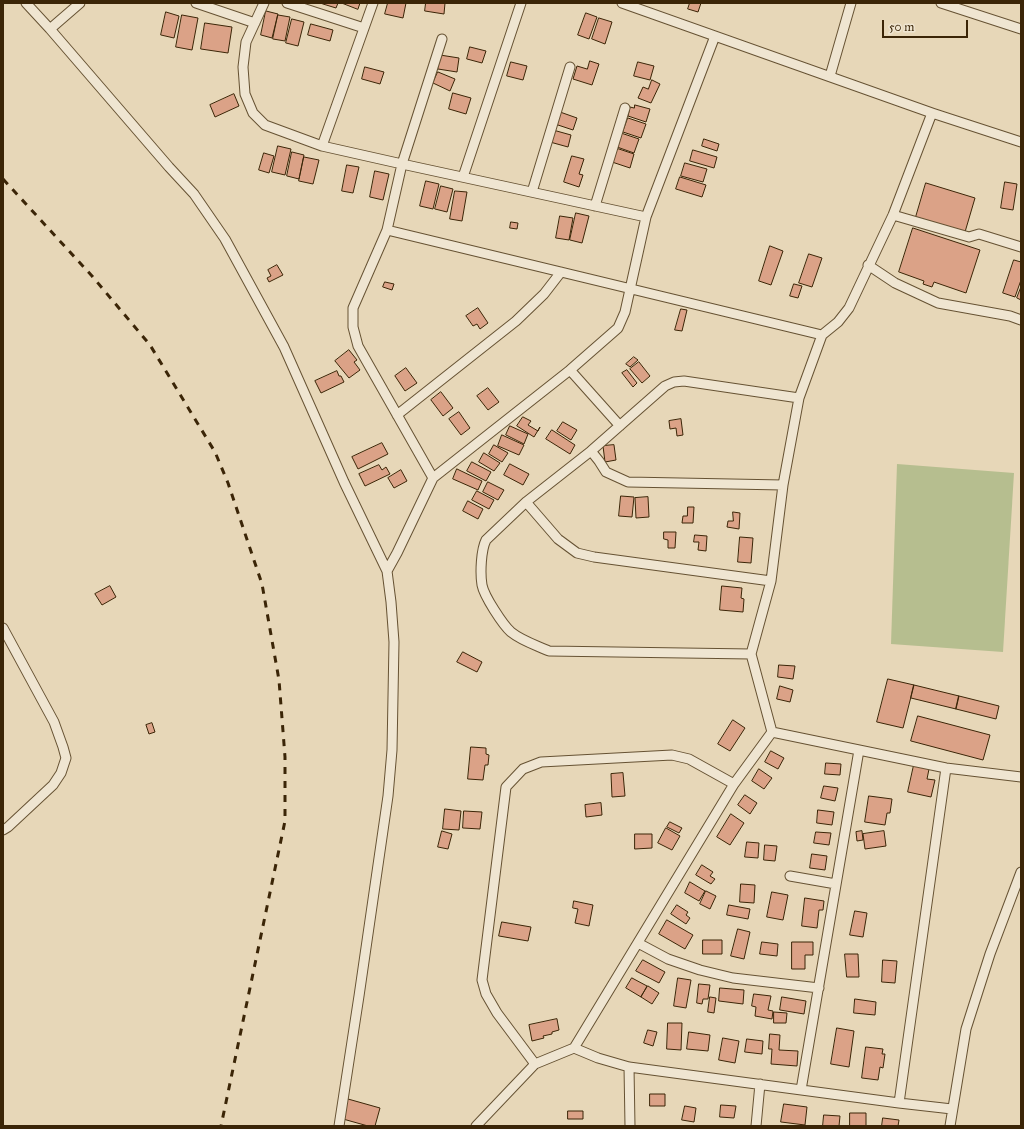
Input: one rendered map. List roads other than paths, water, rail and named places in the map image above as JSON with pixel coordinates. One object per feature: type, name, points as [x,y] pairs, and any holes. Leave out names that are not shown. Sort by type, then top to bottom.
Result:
[{"type":"street","points":[[26,3],[194,194],[224,239],[284,347],[344,482],[387,571],[394,642],[392,750],[388,796],[339,1126]]},
{"type":"street","points":[[50,29],[80,3]]},
{"type":"street","points":[[196,3],[255,23]]},
{"type":"street","points":[[264,3],[246,42],[243,67],[245,94],[253,113],[265,125],[322,146],[646,217]]},
{"type":"street","points":[[287,3],[364,28]]},
{"type":"street","points":[[322,146],[373,3]]},
{"type":"street","points":[[463,177],[522,3]]},
{"type":"street","points":[[622,3],[932,113],[1021,142]]},
{"type":"street","points":[[830,76],[851,3]]},
{"type":"street","points":[[941,3],[1021,29]]},
{"type":"street","points":[[387,571],[433,478],[570,370],[618,328],[625,312],[646,217],[715,36]]},
{"type":"street","points":[[433,478],[358,346],[353,327],[353,308],[387,230],[402,164],[442,40]]},
{"type":"street","points":[[532,192],[570,66]]},
{"type":"street","points":[[595,206],[626,108]]},
{"type":"street","points":[[772,732],[751,654],[770,581],[783,485],[799,398],[822,335],[838,322],[849,308],[893,214],[932,113]]},
{"type":"street","points":[[893,214],[969,237],[979,234],[1021,248]]},
{"type":"street","points":[[387,230],[822,335]]},
{"type":"street","points":[[868,265],[895,283],[938,303],[1010,316],[1021,320]]},
{"type":"street","points":[[397,415],[516,321],[544,294],[561,272]]},
{"type":"street","points":[[570,370],[620,426]]},
{"type":"street","points":[[751,654],[549,651],[522,640],[510,631],[494,610],[482,586],[481,557],[483,545],[486,540],[526,502],[591,451],[665,386],[674,382],[684,381],[799,398]]},
{"type":"street","points":[[591,451],[606,472],[628,482],[783,485]]},
{"type":"street","points":[[526,502],[558,539],[577,553],[594,557],[770,581]]},
{"type":"street","points":[[3,628],[54,722],[66,758],[61,773],[53,785],[3,830]]},
{"type":"street","points":[[772,732],[946,768],[1021,777]]},
{"type":"street","points":[[476,1126],[535,1064],[574,1048],[734,784],[772,732]]},
{"type":"street","points":[[801,1090],[859,750]]},
{"type":"street","points":[[535,1064],[497,1013],[486,994],[482,980],[506,787],[523,769],[542,762],[672,755],[689,759],[734,784]]},
{"type":"street","points":[[899,1103],[946,768]]},
{"type":"street","points":[[950,1126],[966,1029],[990,954],[1021,872]]},
{"type":"street","points":[[790,876],[836,884]]},
{"type":"street","points":[[638,943],[668,959],[700,970],[733,978],[818,988]]},
{"type":"street","points":[[574,1048],[598,1058],[628,1067],[952,1109]]},
{"type":"street","points":[[628,1067],[630,1126]]},
{"type":"street","points":[[756,1126],[760,1084]]},
{"type":"railway","points":[[3,179],[92,276],[150,345],[215,452],[228,483],[262,584],[279,680],[285,757],[285,821],[221,1126]]}]
